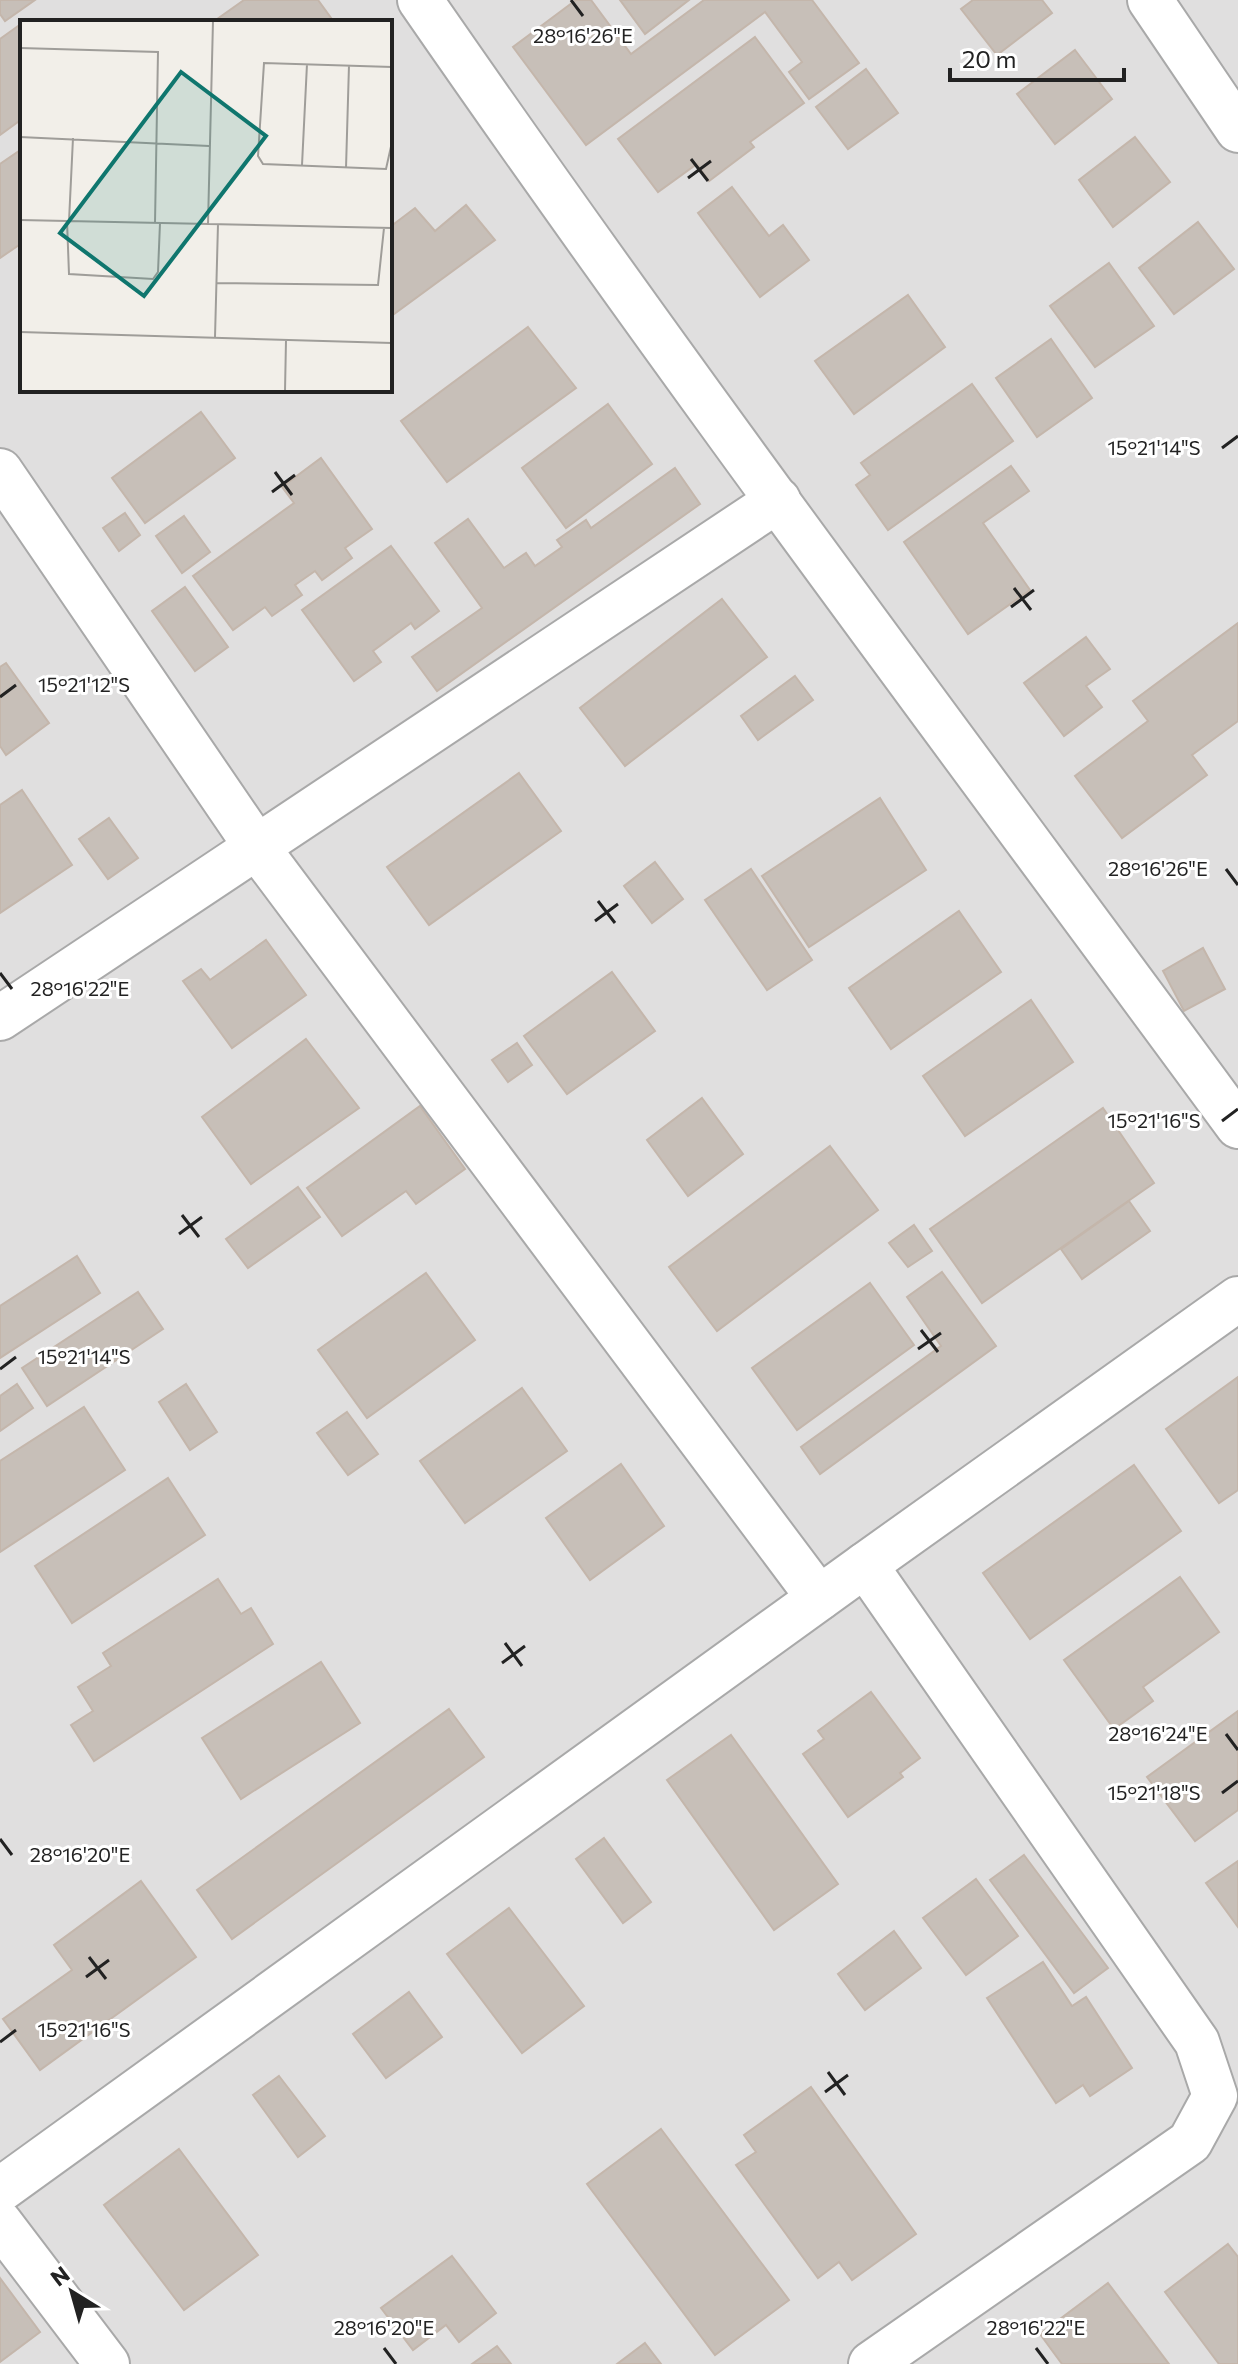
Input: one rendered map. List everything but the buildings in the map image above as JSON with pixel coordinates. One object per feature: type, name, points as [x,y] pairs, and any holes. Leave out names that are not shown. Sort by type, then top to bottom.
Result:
[{"type":"street","points":[[420,0],[515,137],[778,500],[1238,1126]]},
{"type":"street","points":[[1150,0],[1238,130]]},
{"type":"street","points":[[0,471],[256,846],[819,1598]]},
{"type":"street","points":[[0,1018],[778,500]]},
{"type":"street","points":[[0,2190],[1238,1299]]},
{"type":"street","points":[[865,1565],[1197,2042],[1215,2096],[1190,2142],[871,2364]]},
{"type":"street","points":[[0,2223],[107,2364]]},
{"type":"shaded area","points":[[0,0],[1238,0],[1238,2364],[0,2364]]}]
